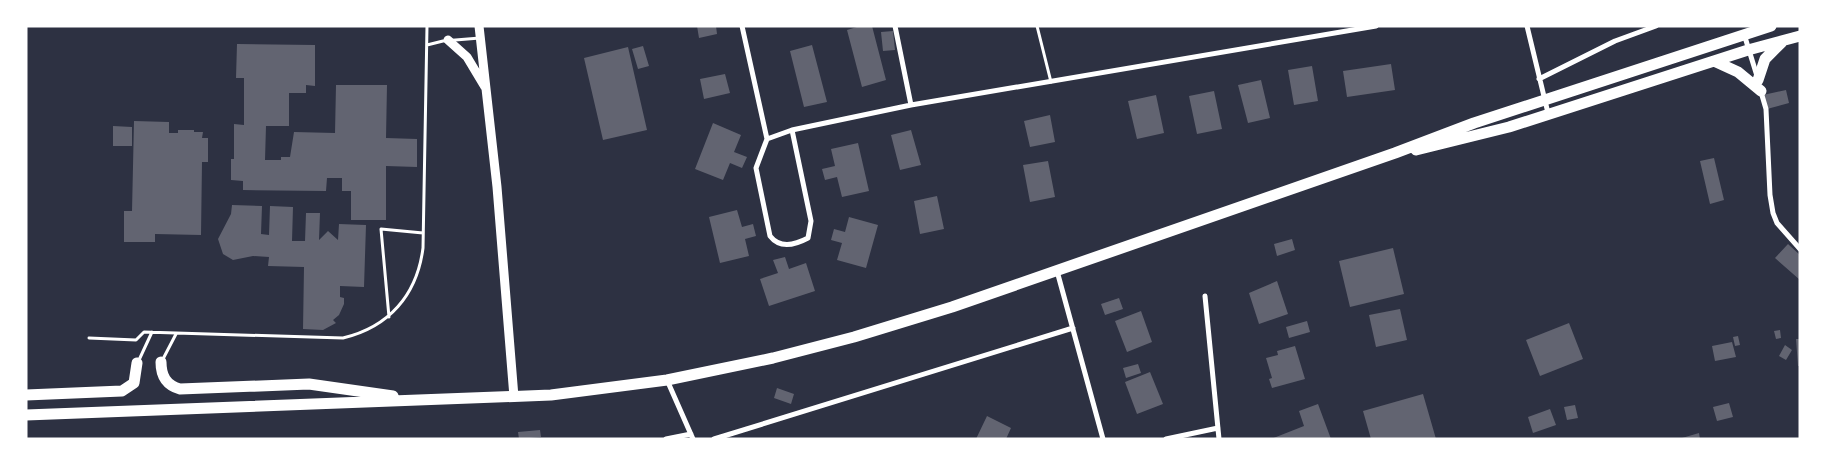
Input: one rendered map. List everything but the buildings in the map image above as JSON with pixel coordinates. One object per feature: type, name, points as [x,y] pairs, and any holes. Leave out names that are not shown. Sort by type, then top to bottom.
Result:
[{"type":"highway","points":[[26,416],[514,397],[591,391],[667,380],[773,358],[854,337],[952,307],[1395,153],[1423,141],[1544,99],[1771,26]]},
{"type":"highway","points":[[1395,153],[1440,144],[1549,115],[1748,50],[1800,36]]},
{"type":"highway","points":[[1714,61],[1738,72],[1760,86],[1765,59],[1783,41]]},
{"type":"highway","points":[[161,362],[161,371],[166,381],[180,389],[309,384],[426,400]]},
{"type":"highway","points":[[26,395],[122,391],[134,383],[137,363]]},
{"type":"street","points":[[479,26],[487,92],[514,397]]},
{"type":"street","points":[[742,26],[767,139],[756,168],[770,236],[775,242],[785,245],[798,243],[808,238],[811,222],[792,130]]},
{"type":"street","points":[[895,26],[911,105]]},
{"type":"street","points":[[767,139],[792,130],[911,105],[1051,83],[1376,26]]},
{"type":"street","points":[[1527,26],[1549,115]]},
{"type":"street","points":[[1539,79],[1615,41],[1656,26]]},
{"type":"street","points":[[1744,34],[1766,109],[1770,195],[1773,213],[1777,223],[1800,249]]},
{"type":"street","points":[[448,40],[467,57],[487,92]]},
{"type":"street","points":[[1057,271],[1103,439]]},
{"type":"street","points":[[1205,296],[1219,439]]},
{"type":"street","points":[[714,439],[1073,328]]},
{"type":"street","points":[[666,439],[692,436],[667,380]]},
{"type":"street","points":[[1166,439],[1218,428]]},
{"type":"lane","points":[[89,338],[136,340],[144,332],[152,332],[329,339],[357,334],[371,329],[389,317],[404,301],[417,276],[423,248],[428,26]]},
{"type":"lane","points":[[1037,26],[1051,83]]},
{"type":"lane","points":[[427,44],[448,40],[480,38]]},
{"type":"lane","points":[[389,317],[381,229],[423,232]]},
{"type":"lane","points":[[137,363],[152,332]]},
{"type":"lane","points":[[161,362],[176,334]]}]
